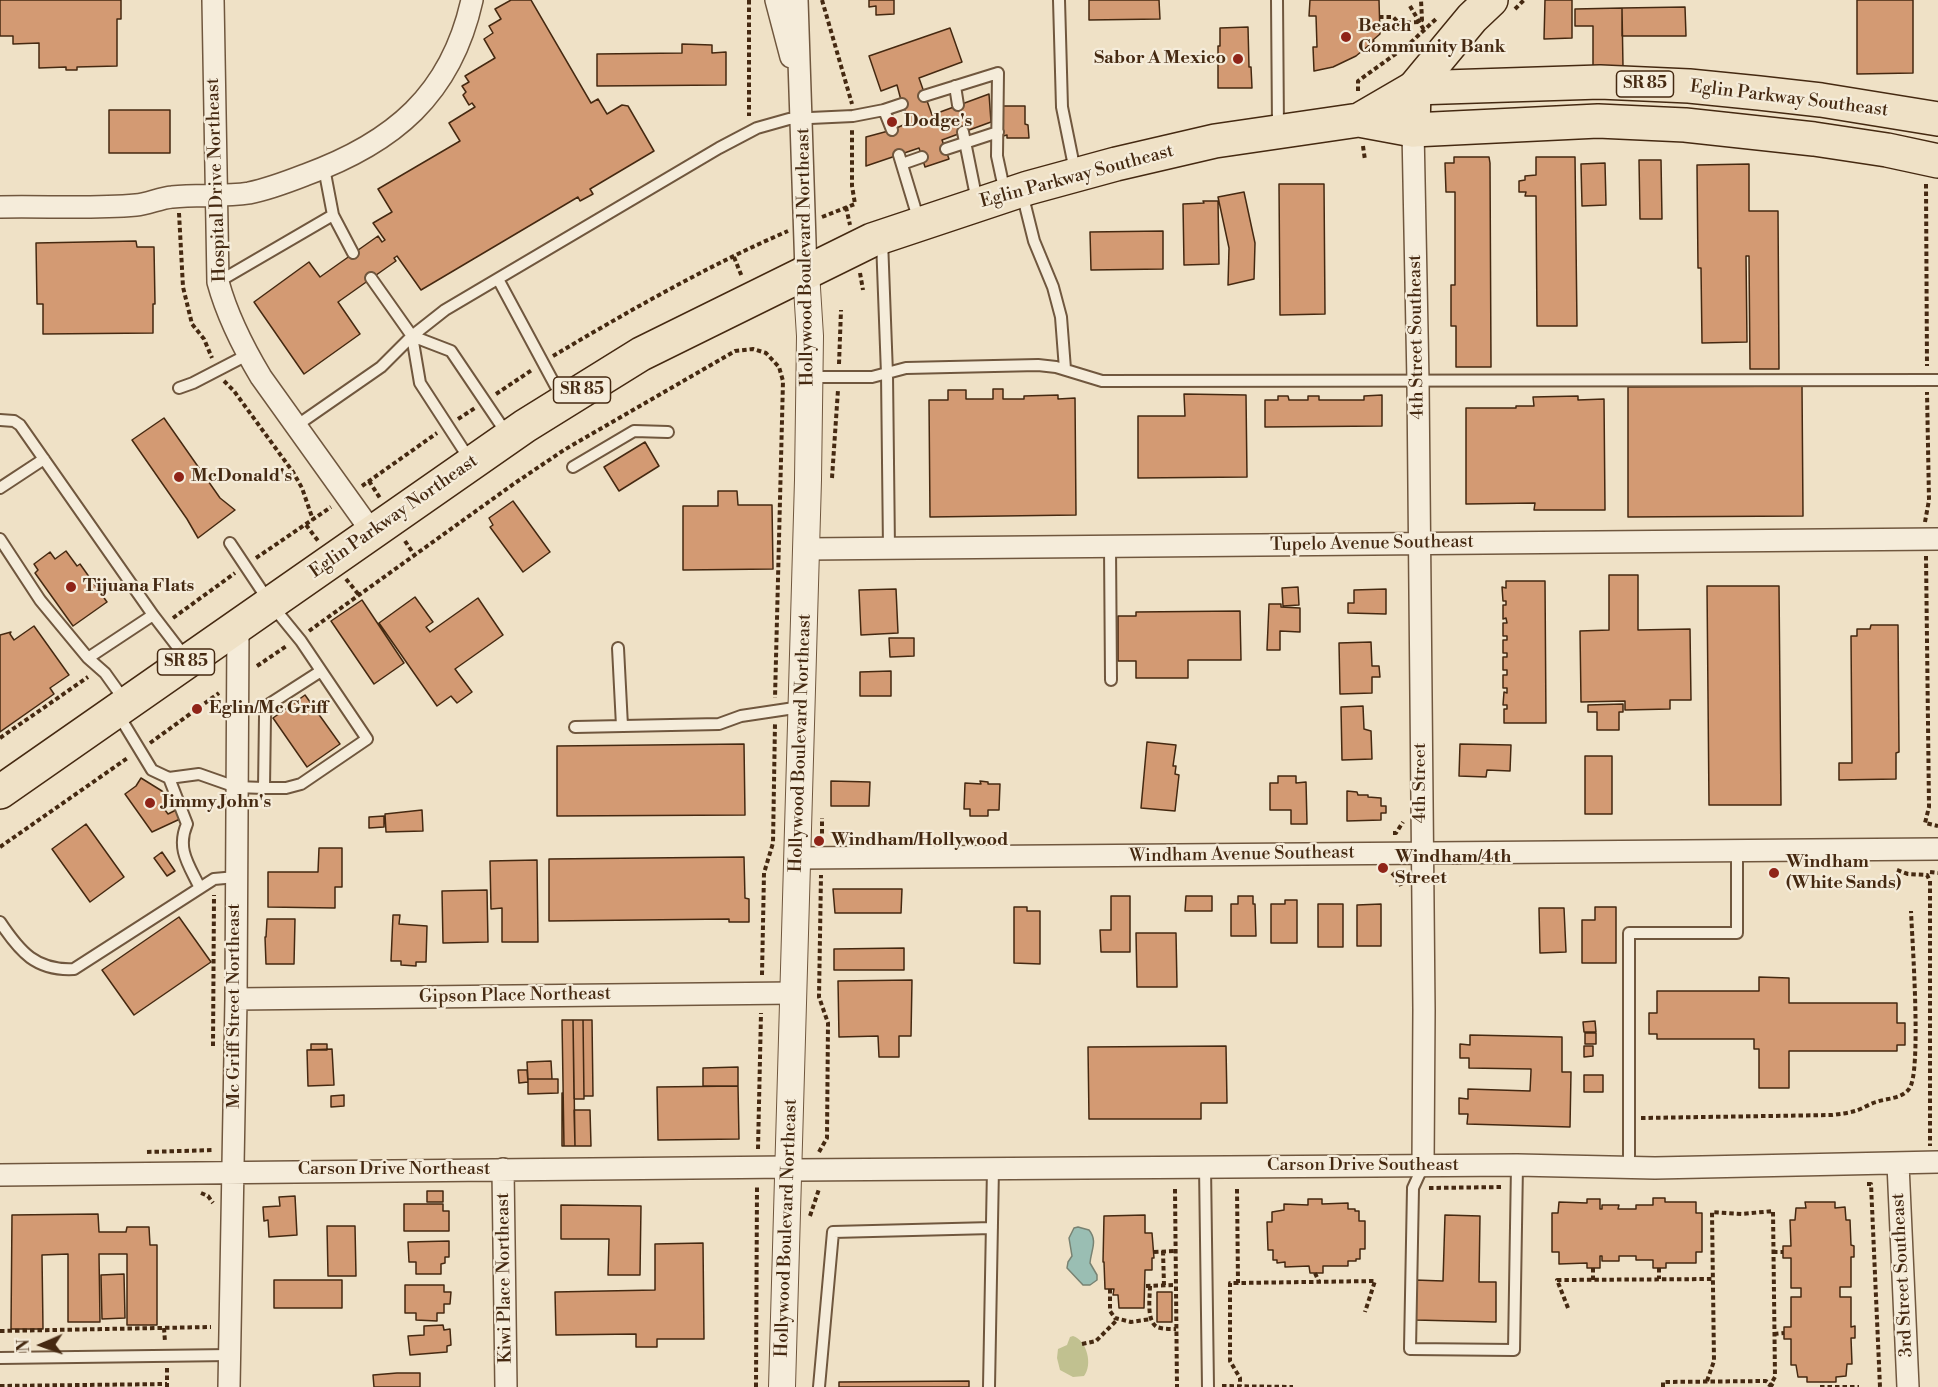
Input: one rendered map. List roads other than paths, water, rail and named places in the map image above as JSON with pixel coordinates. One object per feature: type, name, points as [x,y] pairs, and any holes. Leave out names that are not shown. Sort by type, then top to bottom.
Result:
[{"type":"main road","points":[[1413,130],[1414,88],[1472,18],[1491,0]]},
{"type":"main road","name":"Eglin Parkway Southeast","points":[[1359,120],[1414,88],[1600,82],[1689,86],[1821,100],[1938,119]]},
{"type":"main road","name":"Eglin Parkway Southeast","points":[[806,272],[881,237],[1076,175],[1215,141],[1359,120],[1413,130],[1598,121],[1685,125],[1814,139],[1887,150],[1932,173]]},
{"type":"main road","name":"Eglin Parkway Northeast","points":[[0,792],[372,531],[564,401],[641,354],[806,272]]},
{"type":"street","name":"Hospital Drive Northeast","points":[[213,0],[218,282],[224,305],[247,355],[372,531]]},
{"type":"street","points":[[0,207],[138,205],[170,197],[246,194],[267,189],[324,168],[375,144],[418,108],[448,66],[460,42],[472,0]]},
{"type":"street","name":"Hollywood Boulevard Northeast","points":[[776,0],[802,108]]},
{"type":"street","name":"Hollywood Boulevard Northeast","points":[[782,1387],[798,858],[809,377],[797,0]]},
{"type":"street","name":"4th Street Southeast","points":[[1413,130],[1419,544]]},
{"type":"street","name":"Tupelo Avenue Southeast","points":[[806,549],[1932,539]]},
{"type":"street","name":"4th Street","points":[[1419,544],[1424,1010],[1423,1166]]},
{"type":"street","name":"Mc Griff Street Northeast","points":[[229,1387],[220,1355],[236,999],[238,626]]},
{"type":"street","name":"Windham Avenue Southeast","points":[[798,858],[1938,849]]},
{"type":"street","name":"Gipson Place Northeast","points":[[236,999],[794,993]]},
{"type":"street","name":"Carson Drive Southeast","points":[[789,1177],[795,1170],[1205,1166],[1807,1166],[1938,1162]]},
{"type":"street","name":"3rd Street Southeast","points":[[1898,1164],[1908,1387]]},
{"type":"street","name":"Carson Drive Northeast","points":[[0,1175],[227,1178],[503,1169],[789,1177]]},
{"type":"street","name":"Kiwi Place Northeast","points":[[503,1169],[506,1387]]},
{"type":"lane","points":[[1059,0],[1062,106],[1076,175]]},
{"type":"lane","points":[[1277,0],[1278,131]]},
{"type":"lane","points":[[924,96],[998,73],[997,156],[1002,197]]},
{"type":"lane","points":[[955,86],[958,105]]},
{"type":"lane","points":[[296,426],[381,367],[412,336],[445,310],[757,128],[789,119],[802,108],[853,116],[902,104]]},
{"type":"lane","points":[[884,110],[892,130]]},
{"type":"lane","points":[[946,149],[964,137],[998,132]]},
{"type":"lane","points":[[964,137],[1002,197],[1034,241],[1053,287],[1061,316],[1065,369]]},
{"type":"lane","points":[[920,224],[901,160],[922,157]]},
{"type":"lane","points":[[324,168],[333,215],[353,253]]},
{"type":"lane","points":[[218,282],[333,215]]},
{"type":"lane","points":[[881,237],[887,374],[890,549]]},
{"type":"lane","points":[[371,278],[412,336],[420,383],[472,463]]},
{"type":"lane","points":[[498,279],[564,401]]},
{"type":"lane","points":[[412,336],[451,351],[509,437]]},
{"type":"lane","points":[[179,388],[247,355]]},
{"type":"lane","points":[[809,377],[872,378],[906,368],[1038,365],[1065,369],[1102,381],[1932,380]]},
{"type":"lane","points":[[0,420],[14,421],[20,425],[153,615],[188,660]]},
{"type":"lane","points":[[573,467],[634,431],[668,432]]},
{"type":"lane","points":[[0,488],[44,459]]},
{"type":"lane","points":[[0,539],[40,600],[88,658],[100,668],[152,770],[169,778],[199,774],[236,787],[286,788],[301,784],[367,739],[301,641],[270,603],[230,543]]},
{"type":"lane","points":[[1110,547],[1112,680]]},
{"type":"lane","points":[[88,658],[153,615]]},
{"type":"lane","points":[[618,648],[622,726]]},
{"type":"lane","points":[[264,788],[267,705],[321,671]]},
{"type":"lane","points":[[575,727],[719,724],[741,716],[802,707]]},
{"type":"lane","points":[[169,778],[187,824],[182,835],[182,850],[200,888]]},
{"type":"lane","points":[[1629,1167],[1629,933],[1737,933],[1737,851]]},
{"type":"lane","points":[[0,922],[14,942],[35,962],[58,970],[74,969],[214,879],[236,877]]},
{"type":"lane","points":[[1423,1166],[1413,1188],[1410,1349],[1514,1350],[1517,1165]]},
{"type":"lane","points":[[1205,1166],[1208,1387]]},
{"type":"lane","points":[[989,1387],[993,1168]]},
{"type":"lane","points":[[819,1387],[833,1232],[992,1228]]},
{"type":"lane","points":[[0,1359],[220,1355]]},
{"type":"water","points":[[1074,1228],[1089,1230],[1093,1238],[1090,1263],[1097,1275],[1097,1280],[1090,1285],[1083,1285],[1067,1268],[1072,1256],[1069,1238]]},
{"type":"place","name":"Beach Community Bank","points":[[1346,37]]},
{"type":"place","name":"Sabor A Mexico","points":[[1238,59]]},
{"type":"place","name":"Dodge's","points":[[892,122]]},
{"type":"place","name":"McDonald's","points":[[179,477]]},
{"type":"place","name":"Tijuana Flats","points":[[71,587]]},
{"type":"place","name":"Eglin/Mc Griff","points":[[197,709]]},
{"type":"place","name":"Jimmy John's","points":[[150,803]]},
{"type":"place","name":"Windham/Hollywood","points":[[819,841]]},
{"type":"place","name":"Windham/4th Street","points":[[1383,868]]},
{"type":"place","name":"Windham (White Sands)","points":[[1774,873]]}]
